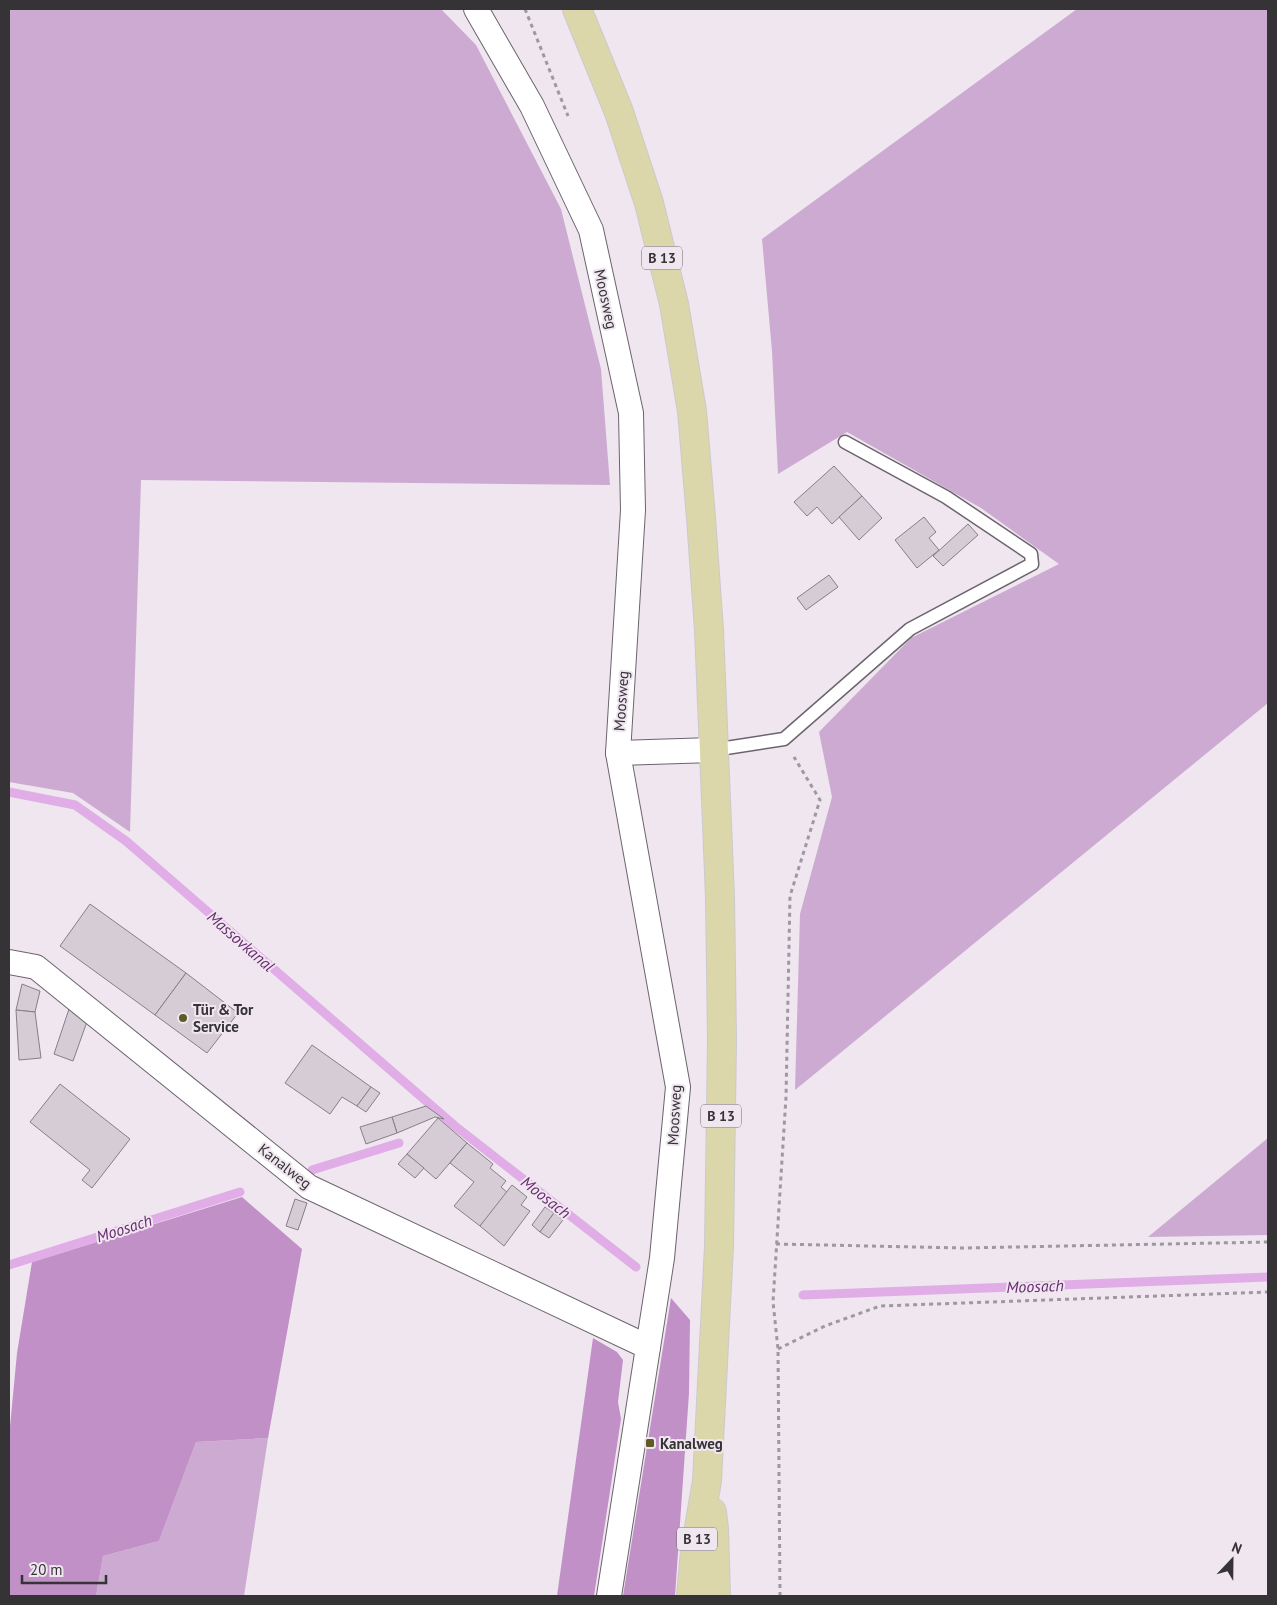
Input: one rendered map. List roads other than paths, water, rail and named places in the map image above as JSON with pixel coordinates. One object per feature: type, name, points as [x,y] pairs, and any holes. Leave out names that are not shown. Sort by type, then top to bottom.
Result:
[{"type":"main road","name":"B 13","points":[[577,9],[619,112],[649,203],[674,304],[692,411],[701,518],[709,630],[720,897],[722,1040],[719,1246],[707,1481],[695,1552],[691,1596]]},
{"type":"main road","name":"B 13","points":[[707,1481],[714,1530],[716,1596]]},
{"type":"street","name":"Moosweg","points":[[476,9],[532,106],[591,230],[631,413],[633,510],[618,753],[678,1087],[662,1258],[609,1596]]},
{"type":"street","points":[[618,753],[713,750]]},
{"type":"street","name":"Kanalweg","points":[[9,962],[36,967],[309,1187],[648,1347]]},
{"type":"lane","points":[[713,750],[784,739],[910,629],[1032,564],[1031,554],[946,497],[845,442]]},
{"type":"waterway","name":"Massovkanal","points":[[9,792],[75,805],[126,841],[455,1126],[636,1267]]},
{"type":"waterway","name":"Moosach","points":[[312,1170],[399,1143]]},
{"type":"waterway","name":"Moosach","points":[[9,1265],[240,1192]]},
{"type":"waterway","name":"Moosach","points":[[803,1295],[1268,1277]]},
{"type":"place","name":"Tür & Tor Service","points":[[183,1018]]},
{"type":"place","name":"Kanalweg","points":[[650,1443]]}]
